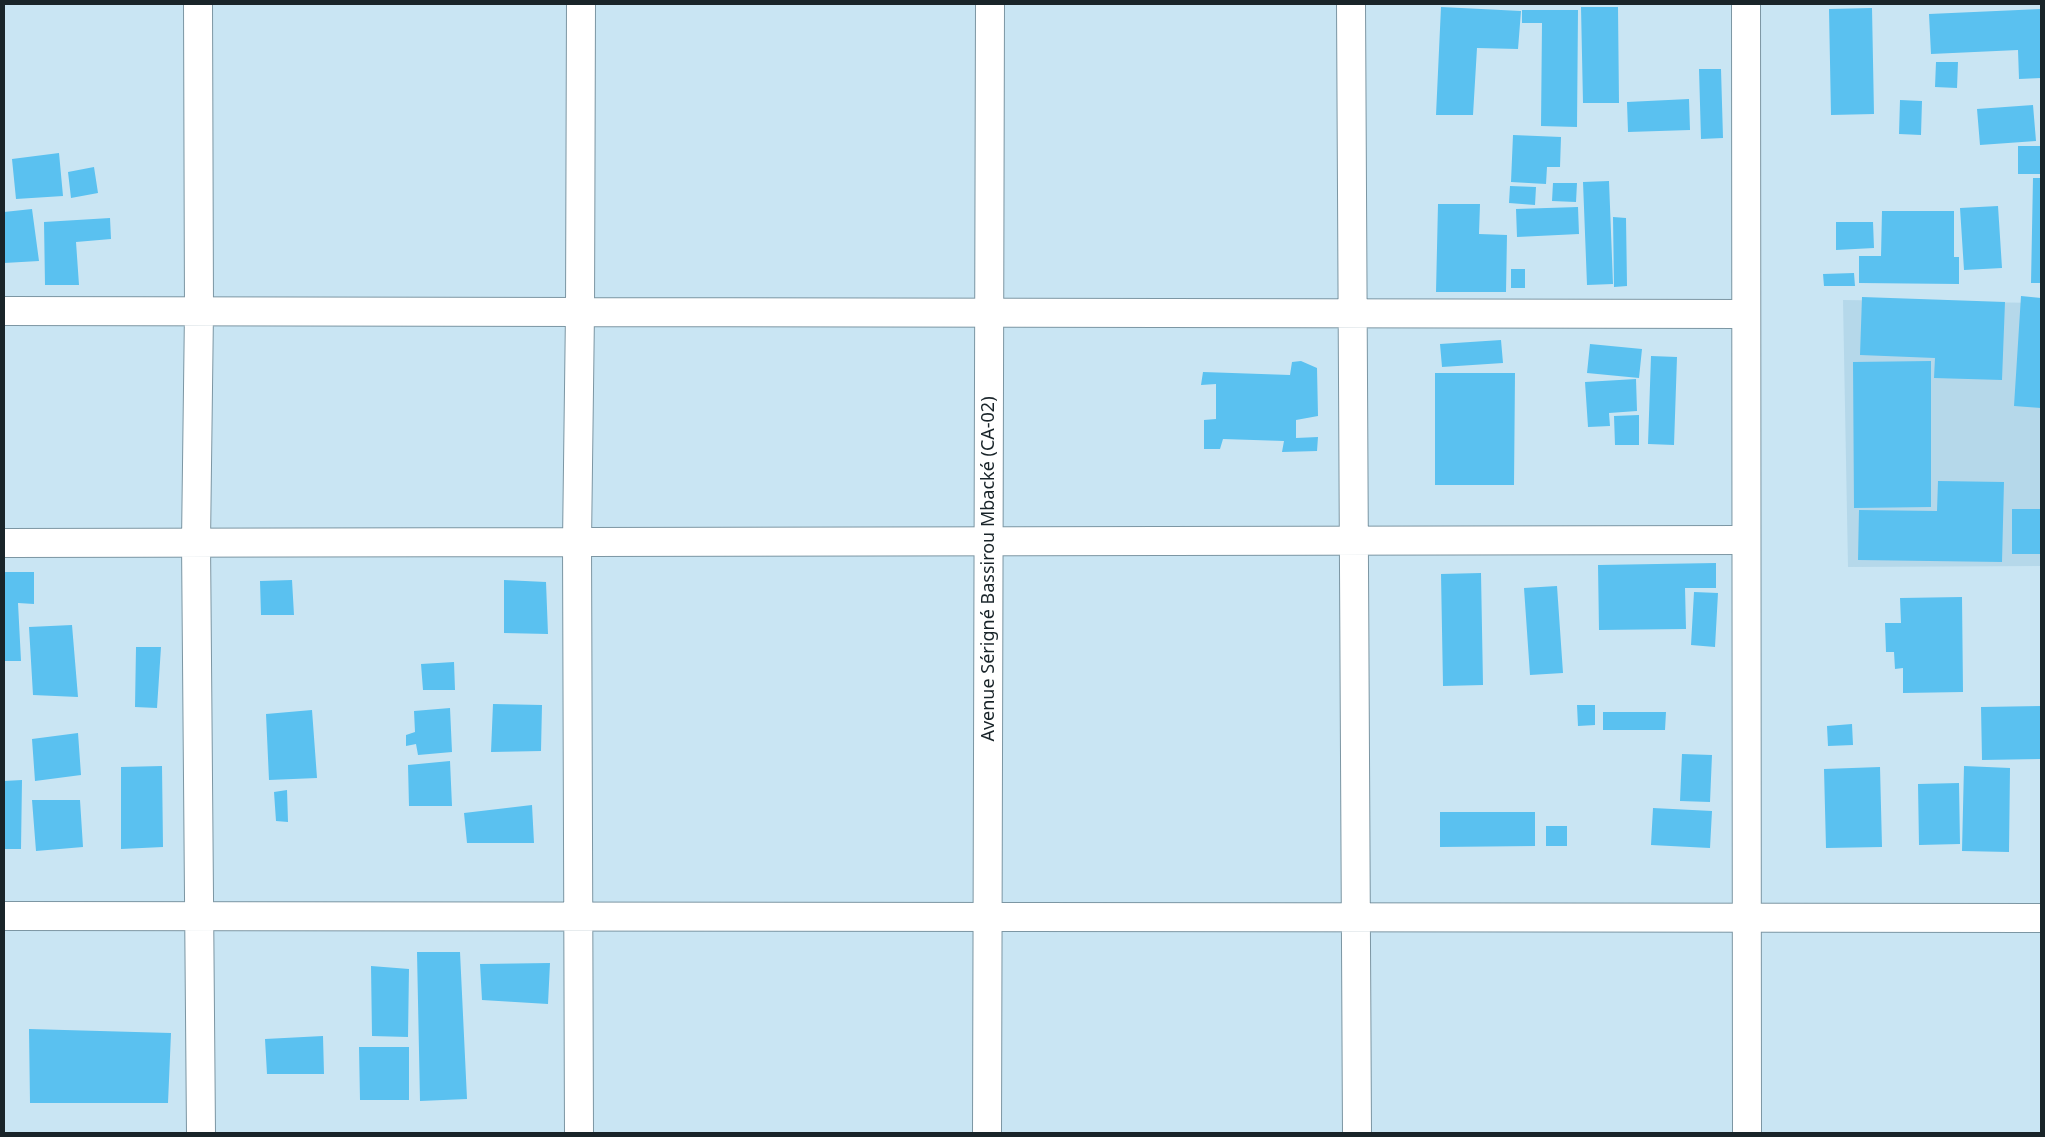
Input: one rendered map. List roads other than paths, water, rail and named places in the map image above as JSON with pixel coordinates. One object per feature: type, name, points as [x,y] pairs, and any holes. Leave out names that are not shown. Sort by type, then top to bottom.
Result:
[{"type":"street","points":[[198,4],[199,311],[196,542],[201,916],[201,1133]]},
{"type":"street","points":[[579,1133],[577,542],[580,312],[580,4]]},
{"type":"street","name":"Avenue Sérigné Bassirou Mbacké (CA-02)","points":[[987,1133],[990,4]]},
{"type":"street","points":[[1351,4],[1357,1133]]},
{"type":"street","points":[[1746,4],[1747,1133]]},
{"type":"street","points":[[4,311],[1746,314]]},
{"type":"street","points":[[4,543],[1746,540]]},
{"type":"street","points":[[4,916],[2041,918]]}]
